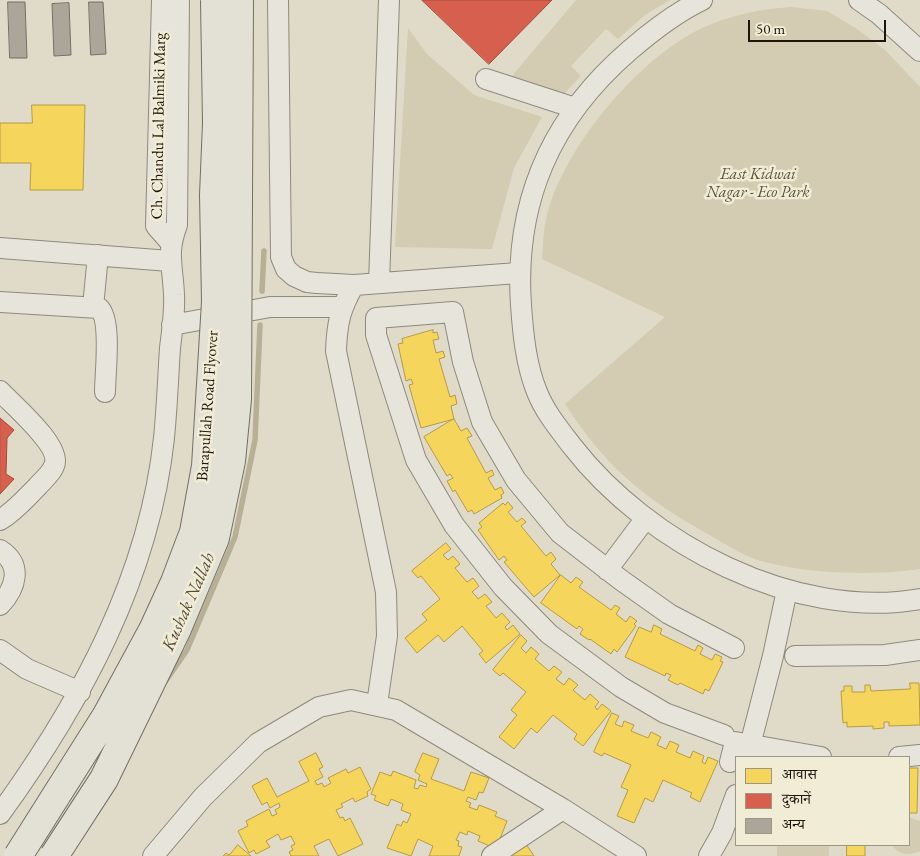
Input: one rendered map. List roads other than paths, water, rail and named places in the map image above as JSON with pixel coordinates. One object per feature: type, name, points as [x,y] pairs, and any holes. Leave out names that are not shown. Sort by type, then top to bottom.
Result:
[{"type":"highway","name":"Barapullah Road Flyover","points":[[18,856],[112,706],[153,630],[175,582],[194,532],[206,466],[216,302],[214,195],[216,123],[215,0]]},
{"type":"highway","name":"Barapullah Road Flyover","points":[[54,856],[104,780],[176,631],[215,538],[231,461],[237,399],[239,0]]},
{"type":"street","name":"Ch. Chandu Lal Balmiki Marg","points":[[162,0],[156,226],[170,252]]},
{"type":"street","name":"Ch. Chandu Lal Balmiki Marg","points":[[170,252],[177,225],[179,0]]},
{"type":"street","points":[[278,0],[282,257],[286,269],[294,276],[307,282],[354,285],[518,273]]},
{"type":"street","points":[[379,283],[389,0]]},
{"type":"street","points":[[702,0],[672,17],[648,35],[603,75],[575,108],[547,151],[526,212],[518,273],[527,359],[537,392],[554,422],[604,483],[646,518],[705,556],[731,569],[787,590],[853,602],[901,602],[920,599]]},
{"type":"street","points":[[859,0],[876,7],[920,51]]},
{"type":"street","points":[[486,79],[575,108]]},
{"type":"street","points":[[0,248],[98,255],[170,252],[174,296],[164,440],[138,560],[122,606],[80,692],[37,763],[0,814]]},
{"type":"street","points":[[93,307],[98,255]]},
{"type":"street","points":[[354,285],[342,306],[337,326],[336,351],[386,592],[387,636],[376,704]]},
{"type":"street","points":[[0,302],[99,308],[106,318],[105,392]]},
{"type":"street","points":[[172,325],[270,307],[342,306]]},
{"type":"street","points":[[724,735],[665,713],[620,687],[549,634],[503,587],[454,525],[416,460],[376,335],[376,318],[453,312],[463,362],[482,422],[516,480],[560,533],[607,570],[669,614],[734,648]]},
{"type":"street","points":[[0,391],[48,441],[55,452],[56,460],[49,474],[19,506],[0,520]]},
{"type":"street","points":[[607,570],[646,518]]},
{"type":"street","points":[[0,550],[10,559],[14,566],[15,579],[13,589],[0,605]]},
{"type":"street","points":[[787,590],[751,754],[798,756]]},
{"type":"street","points":[[0,650],[27,669],[80,692]]},
{"type":"street","points":[[795,656],[885,656],[920,650]]},
{"type":"street","points":[[153,856],[203,797],[258,742],[319,707],[351,700],[376,704],[396,710],[411,718],[563,809],[630,854]]},
{"type":"street","points":[[906,756],[920,754]]},
{"type":"street","points":[[709,856],[722,833],[735,798]]},
{"type":"street","points":[[492,856],[563,809]]},
{"type":"waterway","name":"Kushak Nallah","points":[[262,291],[264,251]]},
{"type":"waterway","name":"Kushak Nallah","points":[[165,682],[187,650],[235,537],[255,440],[260,325]]},
{"type":"park label","name":"East Kidwai Nagar - Eco Park","points":[[758,184]]}]
